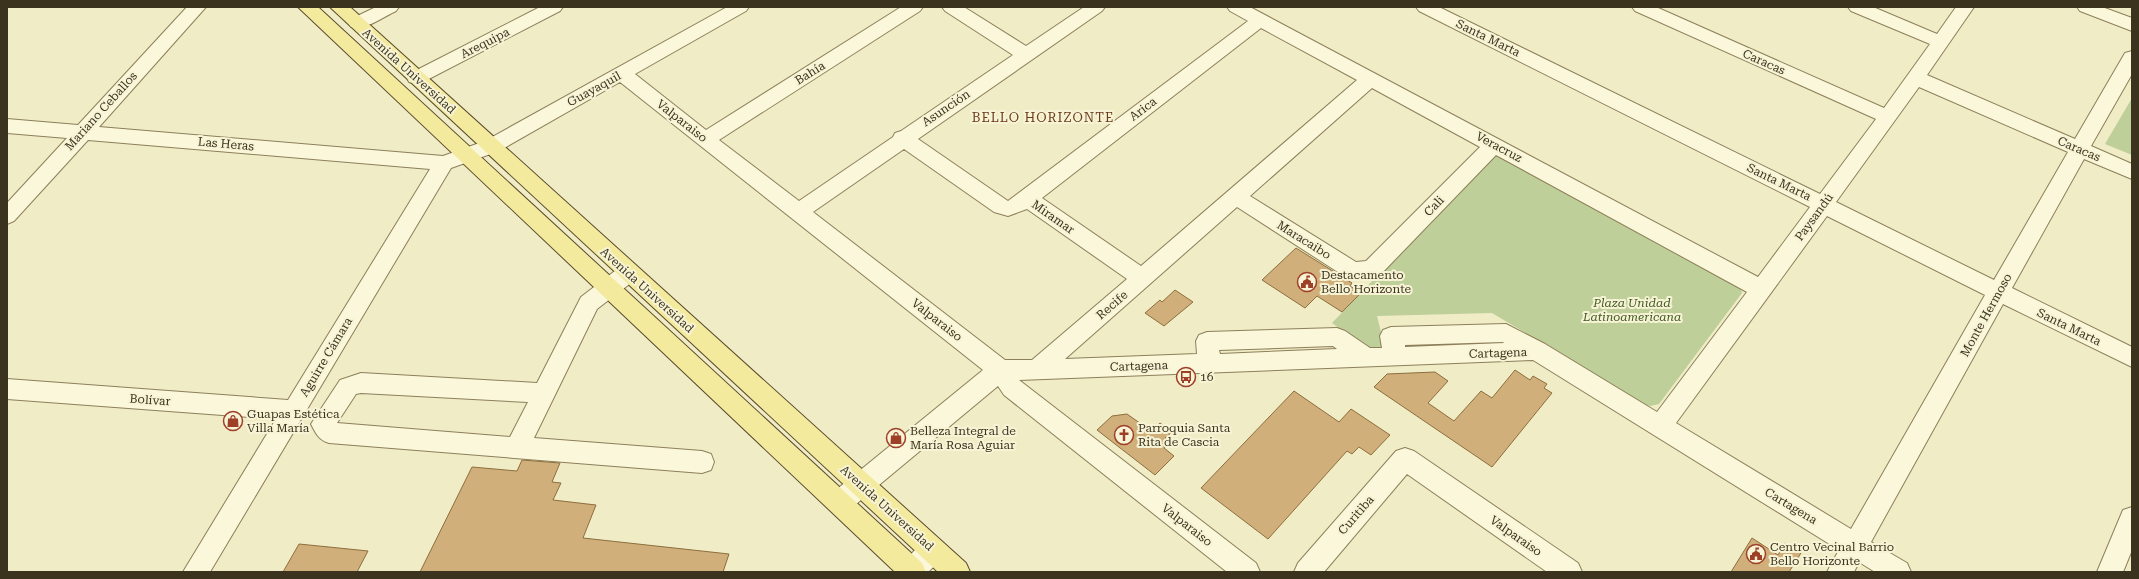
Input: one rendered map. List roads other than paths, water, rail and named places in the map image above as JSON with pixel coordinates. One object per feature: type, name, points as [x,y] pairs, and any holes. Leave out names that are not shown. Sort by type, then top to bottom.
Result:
[{"type":"main road","name":"Avenida Universidad","points":[[307,7],[914,572]]},
{"type":"main road","name":"Avenida Universidad","points":[[339,7],[492,146],[628,273],[957,572]]},
{"type":"street","name":"Mariano Ceballos","points":[[7,216],[197,7]]},
{"type":"street","points":[[357,23],[390,7]]},
{"type":"street","name":"Arequipa","points":[[416,78],[554,7]]},
{"type":"street","name":"Bahía","points":[[706,139],[914,7]]},
{"type":"street","points":[[951,7],[1025,54]]},
{"type":"street","name":"Asunción","points":[[798,212],[902,138],[1096,7]]},
{"type":"street","name":"Veracruz","points":[[1236,7],[1494,144],[1761,289]]},
{"type":"street","name":"Santa Marta","points":[[1425,7],[2132,358]]},
{"type":"street","name":"Caracas","points":[[1641,7],[1888,117]]},
{"type":"street","points":[[1857,7],[1941,42]]},
{"type":"street","name":"Paysandú","points":[[1660,426],[1888,117],[1965,7]]},
{"type":"street","points":[[2086,7],[2132,25]]},
{"type":"street","name":"Guayaquil","points":[[444,163],[492,146],[621,73],[729,9]]},
{"type":"street","name":"Arica","points":[[1027,198],[1260,20]]},
{"type":"street","name":"Monte Hermoso","points":[[1840,572],[2132,57]]},
{"type":"street","name":"Valparaiso","points":[[621,73],[1000,370],[1012,388],[1247,572]]},
{"type":"street","name":"Caracas","points":[[1916,78],[2132,172]]},
{"type":"street","name":"Recife","points":[[1037,370],[1143,279],[1370,79]]},
{"type":"street","name":"Las Heras","points":[[7,126],[444,163]]},
{"type":"street","name":"Miramar","points":[[902,138],[1001,207],[1008,210],[1027,198],[1143,279]]},
{"type":"street","name":"Cali","points":[[1374,267],[1494,144]]},
{"type":"street","name":"Aguirre Cámara","points":[[196,572],[444,163]]},
{"type":"street","name":"Maracaibo","points":[[1236,197],[1352,270],[1368,271],[1374,267]]},
{"type":"street","points":[[516,448],[589,303],[628,273]]},
{"type":"street","name":"Cartagena","points":[[1037,370],[1537,351],[1898,572]]},
{"type":"street","points":[[840,502],[1000,370],[1037,370]]},
{"type":"street","points":[[544,393],[361,383],[348,387],[323,424],[329,433],[702,462]]},
{"type":"street","name":"Bolívar","points":[[7,389],[294,410]]},
{"type":"street","name":"Valparaiso","points":[[1405,459],[1569,572]]},
{"type":"street","name":"Curitiba","points":[[1307,572],[1405,459]]},
{"type":"street","points":[[2110,572],[2132,518]]},
{"type":"street","points":[[914,572],[917,565],[933,550]]},
{"type":"place","name":"Destacamento Bello Horizonte","points":[[1307,282]]},
{"type":"place","name":"16","points":[[1186,377]]},
{"type":"place","name":"Guapas Estética Villa María","points":[[233,421]]},
{"type":"place","name":"Parroquia Santa Rita de Cascia","points":[[1124,435]]},
{"type":"place","name":"Belleza Integral de María Rosa Aguiar","points":[[896,438]]},
{"type":"place","name":"Centro Vecinal Barrio Bello Horizonte","points":[[1756,554]]},
{"type":"district","name":"BELLO HORIZONTE","points":[[1043,117]]},
{"type":"park label","name":"Plaza Unidad Latinoamericana","points":[[1632,310]]}]
